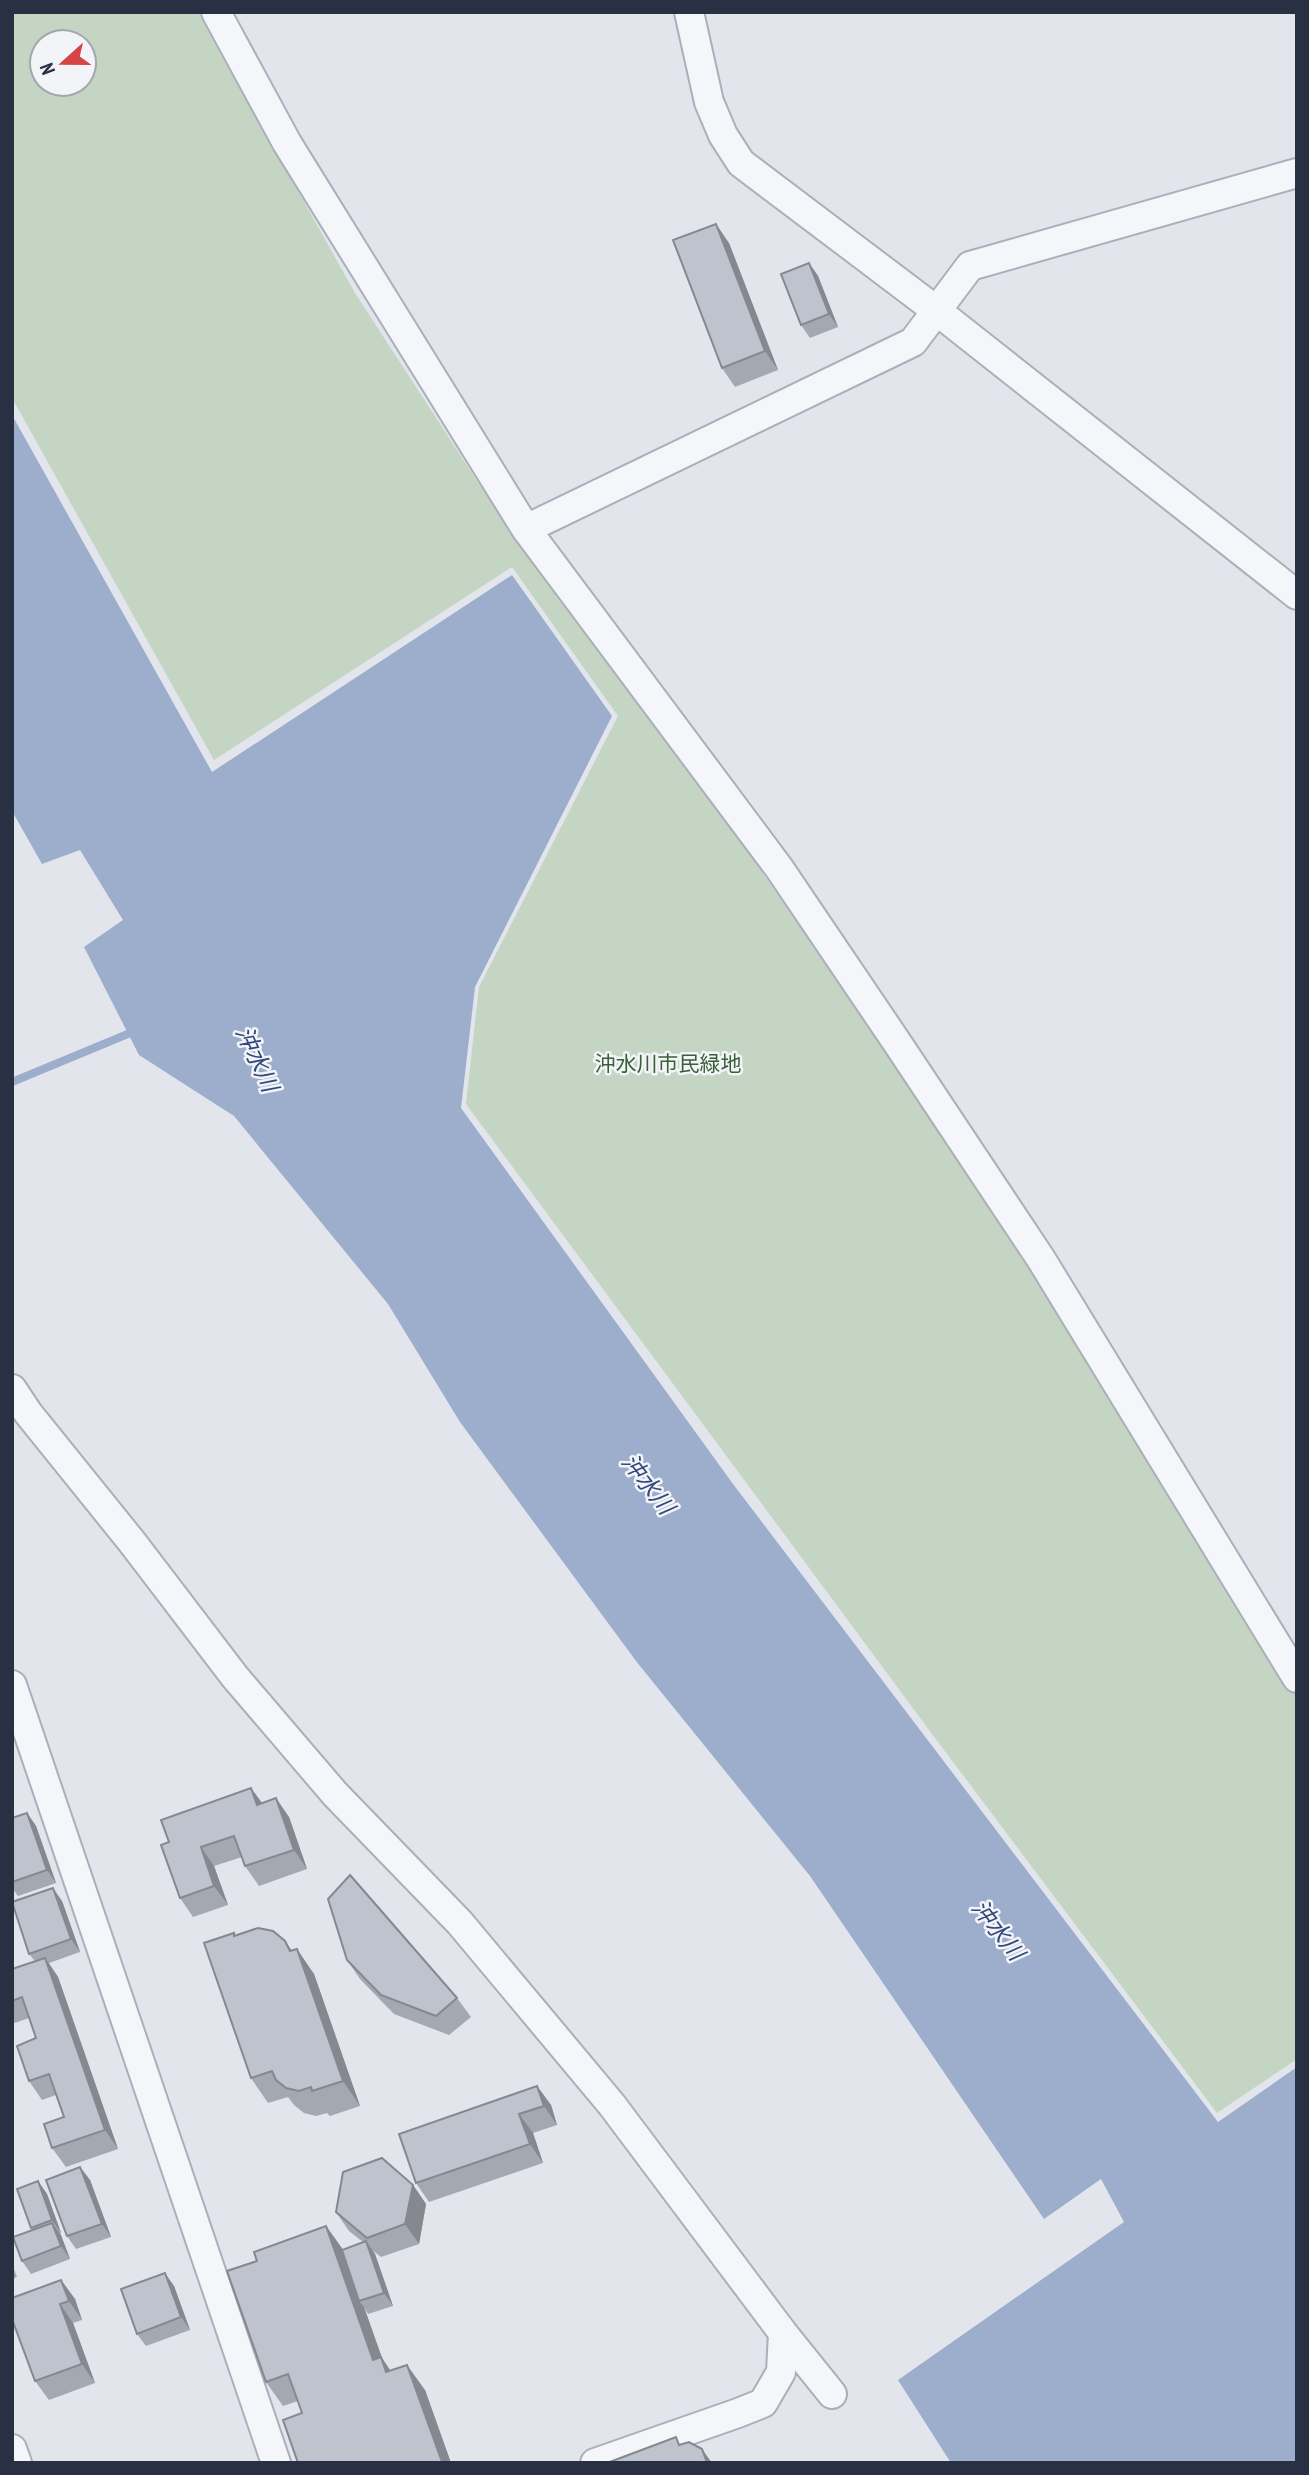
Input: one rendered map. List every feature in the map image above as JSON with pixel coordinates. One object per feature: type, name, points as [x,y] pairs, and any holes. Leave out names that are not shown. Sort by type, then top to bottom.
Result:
[{"type":"street","points":[[216,12],[287,143],[526,529],[779,868],[898,1044],[1041,1259],[1297,1678]]},
{"type":"street","points":[[689,12],[709,102],[723,135],[741,163],[937,311],[1297,595]]},
{"type":"street","points":[[526,529],[913,342],[970,266],[1297,173]]},
{"type":"street","points":[[12,1389],[20,1419],[132,1542],[235,1677],[335,1794],[460,1923],[612,2105],[832,2395]]},
{"type":"street","points":[[12,1685],[276,2463]]},
{"type":"street","points":[[595,2463],[763,2403],[781,2372],[783,2333]]},
{"type":"street","points":[[12,2449],[17,2463]]},
{"type":"green space","name":"沖水川市民緑地","points":[[12,12],[198,12],[355,293],[479,484],[645,703],[1007,1227],[1297,1697],[1297,2059],[1217,2113],[935,1738],[466,1104],[479,987],[618,716],[512,567],[214,760],[12,398]]},
{"type":"water","name":"沖水川","points":[[12,415],[212,772],[512,575],[612,716],[475,987],[461,1108],[733,1484],[1218,2122],[1297,2067],[1297,2463],[951,2463],[898,2380],[1124,2222],[1101,2179],[1044,2219],[810,1876],[636,1661],[460,1422],[388,1304],[234,1116],[139,1055],[84,947],[123,920],[80,850],[42,864],[12,811]]},
{"type":"building","points":[[716,224],[765,351],[722,368],[673,240]]},
{"type":"building","points":[[809,263],[829,314],[801,325],[781,274]]},
{"type":"building","points":[[251,1788],[257,1805],[276,1798],[294,1850],[245,1866],[234,1836],[201,1847],[214,1886],[180,1898],[161,1845],[169,1842],[161,1820]]},
{"type":"building","points":[[27,1813],[47,1870],[12,1882],[12,1818]]},
{"type":"building","points":[[350,1875],[457,1998],[436,2016],[381,1995],[347,1960],[328,1899]]},
{"type":"building","points":[[53,1888],[71,1939],[29,1954],[12,1902]]},
{"type":"building","points":[[258,1928],[273,1931],[285,1941],[290,1951],[297,1949],[343,2081],[312,2091],[311,2087],[299,2091],[286,2088],[276,2080],[272,2071],[251,2078],[204,1943]]},
{"type":"building","points":[[45,1958],[105,2130],[52,2148],[44,2124],[64,2117],[49,2074],[29,2081],[17,2046],[36,2038],[22,1997],[12,2001],[12,1969]]},
{"type":"building","points":[[537,2086],[544,2106],[519,2114],[530,2144],[416,2183],[399,2134]]},
{"type":"building","points":[[382,2158],[413,2185],[405,2224],[367,2238],[336,2212],[343,2172]]},
{"type":"building","points":[[80,2167],[102,2224],[67,2236],[46,2180]]},
{"type":"building","points":[[38,2181],[52,2220],[31,2228],[17,2189]]},
{"type":"building","points":[[52,2223],[61,2246],[22,2261],[13,2237]]},
{"type":"building","points":[[326,2226],[373,2360],[381,2357],[386,2372],[407,2365],[442,2462],[298,2463],[283,2420],[302,2413],[288,2374],[266,2382],[227,2271],[257,2261],[254,2252]]},
{"type":"building","points":[[366,2241],[384,2293],[359,2301],[342,2250]]},
{"type":"building","points":[[165,2273],[181,2317],[137,2334],[121,2289]]},
{"type":"building","points":[[61,2280],[69,2301],[60,2304],[82,2364],[35,2381],[12,2319],[12,2298]]},
{"type":"building","points":[[676,2437],[679,2445],[689,2442],[702,2449],[707,2463],[607,2463]]},
{"type":"waterway","points":[[12,1082],[135,1031]]}]
